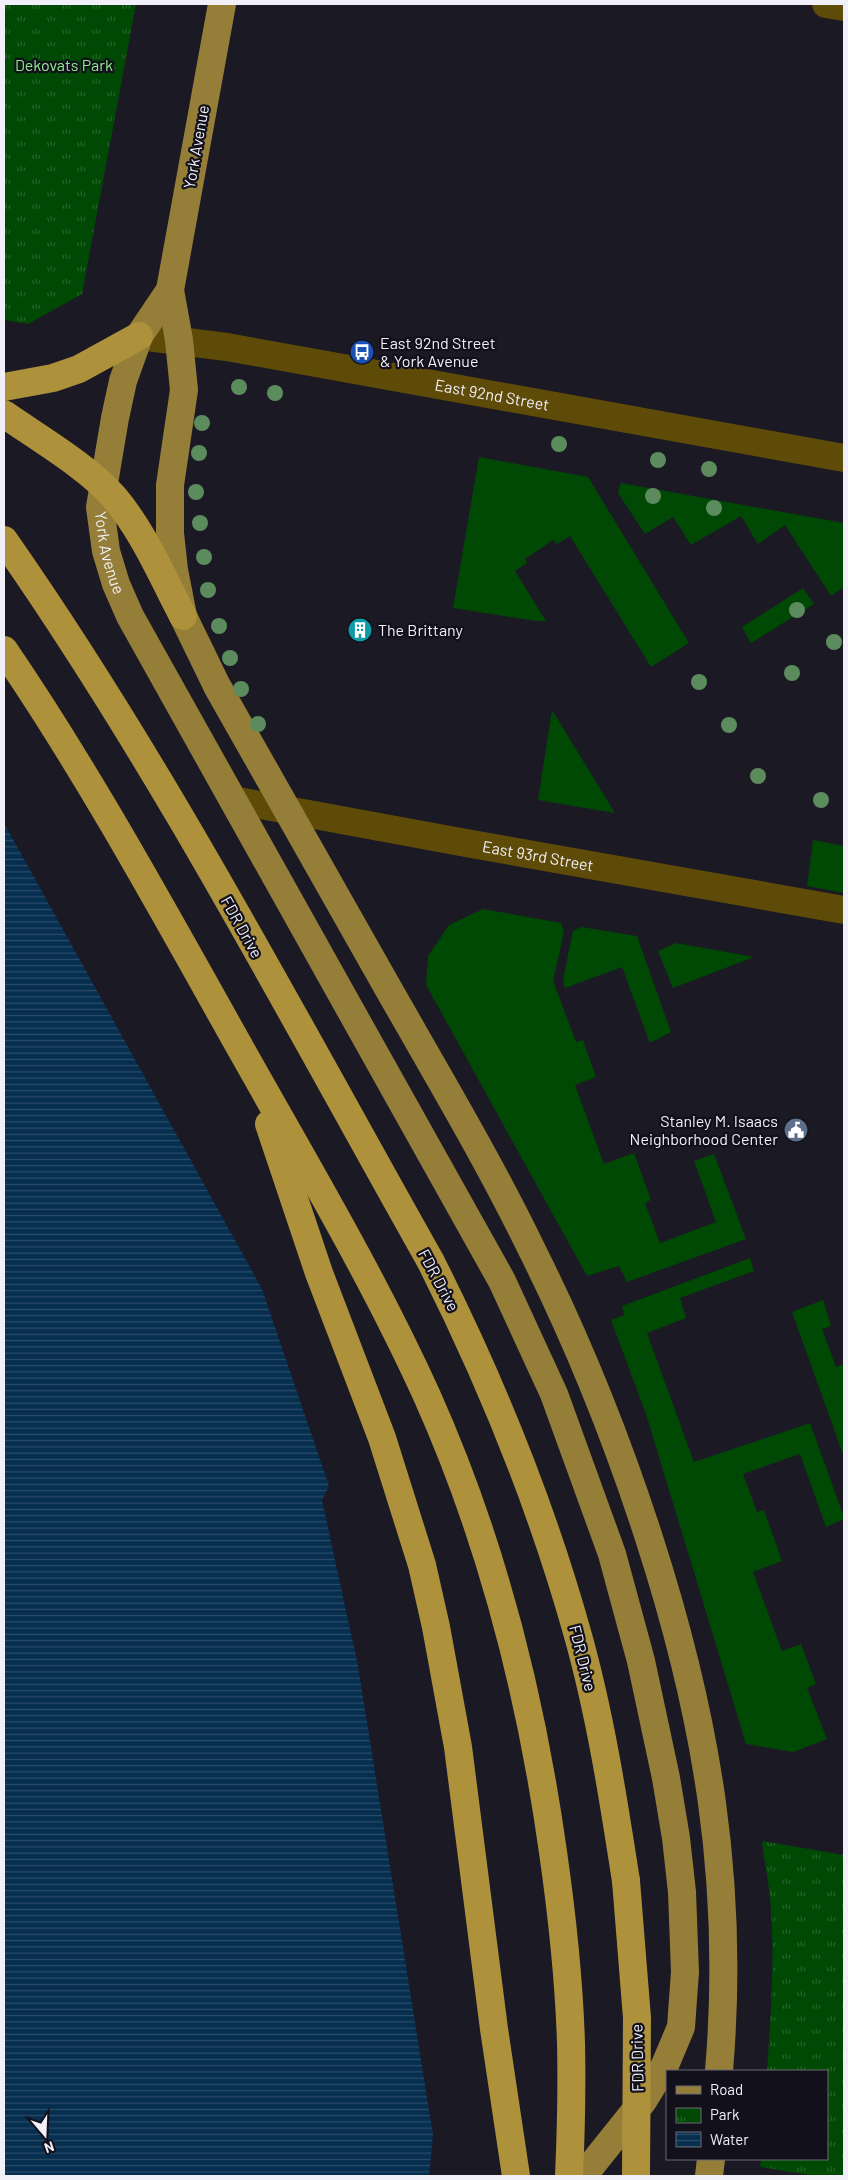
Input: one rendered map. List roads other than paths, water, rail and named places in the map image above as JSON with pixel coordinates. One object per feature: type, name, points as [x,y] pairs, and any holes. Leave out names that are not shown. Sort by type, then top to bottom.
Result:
[{"type":"highway","points":[[4,387],[45,380],[79,369],[139,336]]},
{"type":"highway","points":[[4,414],[104,486],[136,528],[183,616]]},
{"type":"highway","name":"FDR Drive","points":[[4,540],[95,676],[168,795],[431,1262],[461,1322],[513,1443],[538,1508],[560,1574],[591,1689],[608,1770],[626,1881],[637,2018],[636,2176]]},
{"type":"highway","points":[[4,650],[86,778],[373,1283],[428,1399],[475,1516],[495,1577],[529,1707],[543,1779],[560,1902],[571,2044],[569,2176]]},
{"type":"highway","points":[[247,1061],[319,1273],[382,1438],[422,1565],[436,1627],[458,1747],[494,2029],[516,2176]]},
{"type":"main road","name":"York Avenue","points":[[222,4],[170,290],[179,340],[184,390],[170,485],[170,533],[174,570],[183,616],[217,686],[285,809]]},
{"type":"main road","name":"York Avenue","points":[[170,290],[139,336],[123,381],[100,507],[102,533],[116,584],[130,616],[233,800]]},
{"type":"main road","name":"FDR Drive","points":[[233,800],[485,1248],[506,1289],[554,1394],[612,1554],[641,1661],[666,1778],[676,1838],[682,1892],[685,1972],[681,2027],[665,2065],[643,2101],[583,2176]]},
{"type":"main road","points":[[285,809],[501,1188],[564,1316],[620,1450],[666,1591],[697,1709],[709,1773],[722,1895],[723,2017],[718,2070]]},
{"type":"main road","points":[[666,1778],[709,1773]]},
{"type":"main road","points":[[709,2176],[711,2160]]},
{"type":"street","points":[[826,4],[844,7]]},
{"type":"street","name":"East 92nd Street","points":[[139,336],[179,340],[844,458]]},
{"type":"street","name":"East 93rd Street","points":[[233,800],[466,844],[844,910]]},
{"type":"water","points":[[4,823],[262,1289],[329,1486],[322,1500],[358,1666],[433,2135],[429,2176],[4,2176]]},
{"type":"place","name":"East 92nd Street & York Avenue","points":[[362,352]]},
{"type":"place","name":"The Brittany","points":[[360,630]]},
{"type":"place","name":"Stanley M. Isaacs Neighborhood Center","points":[[796,1130]]},
{"type":"park label","name":"Dekovats Park","points":[[64,65]]}]
